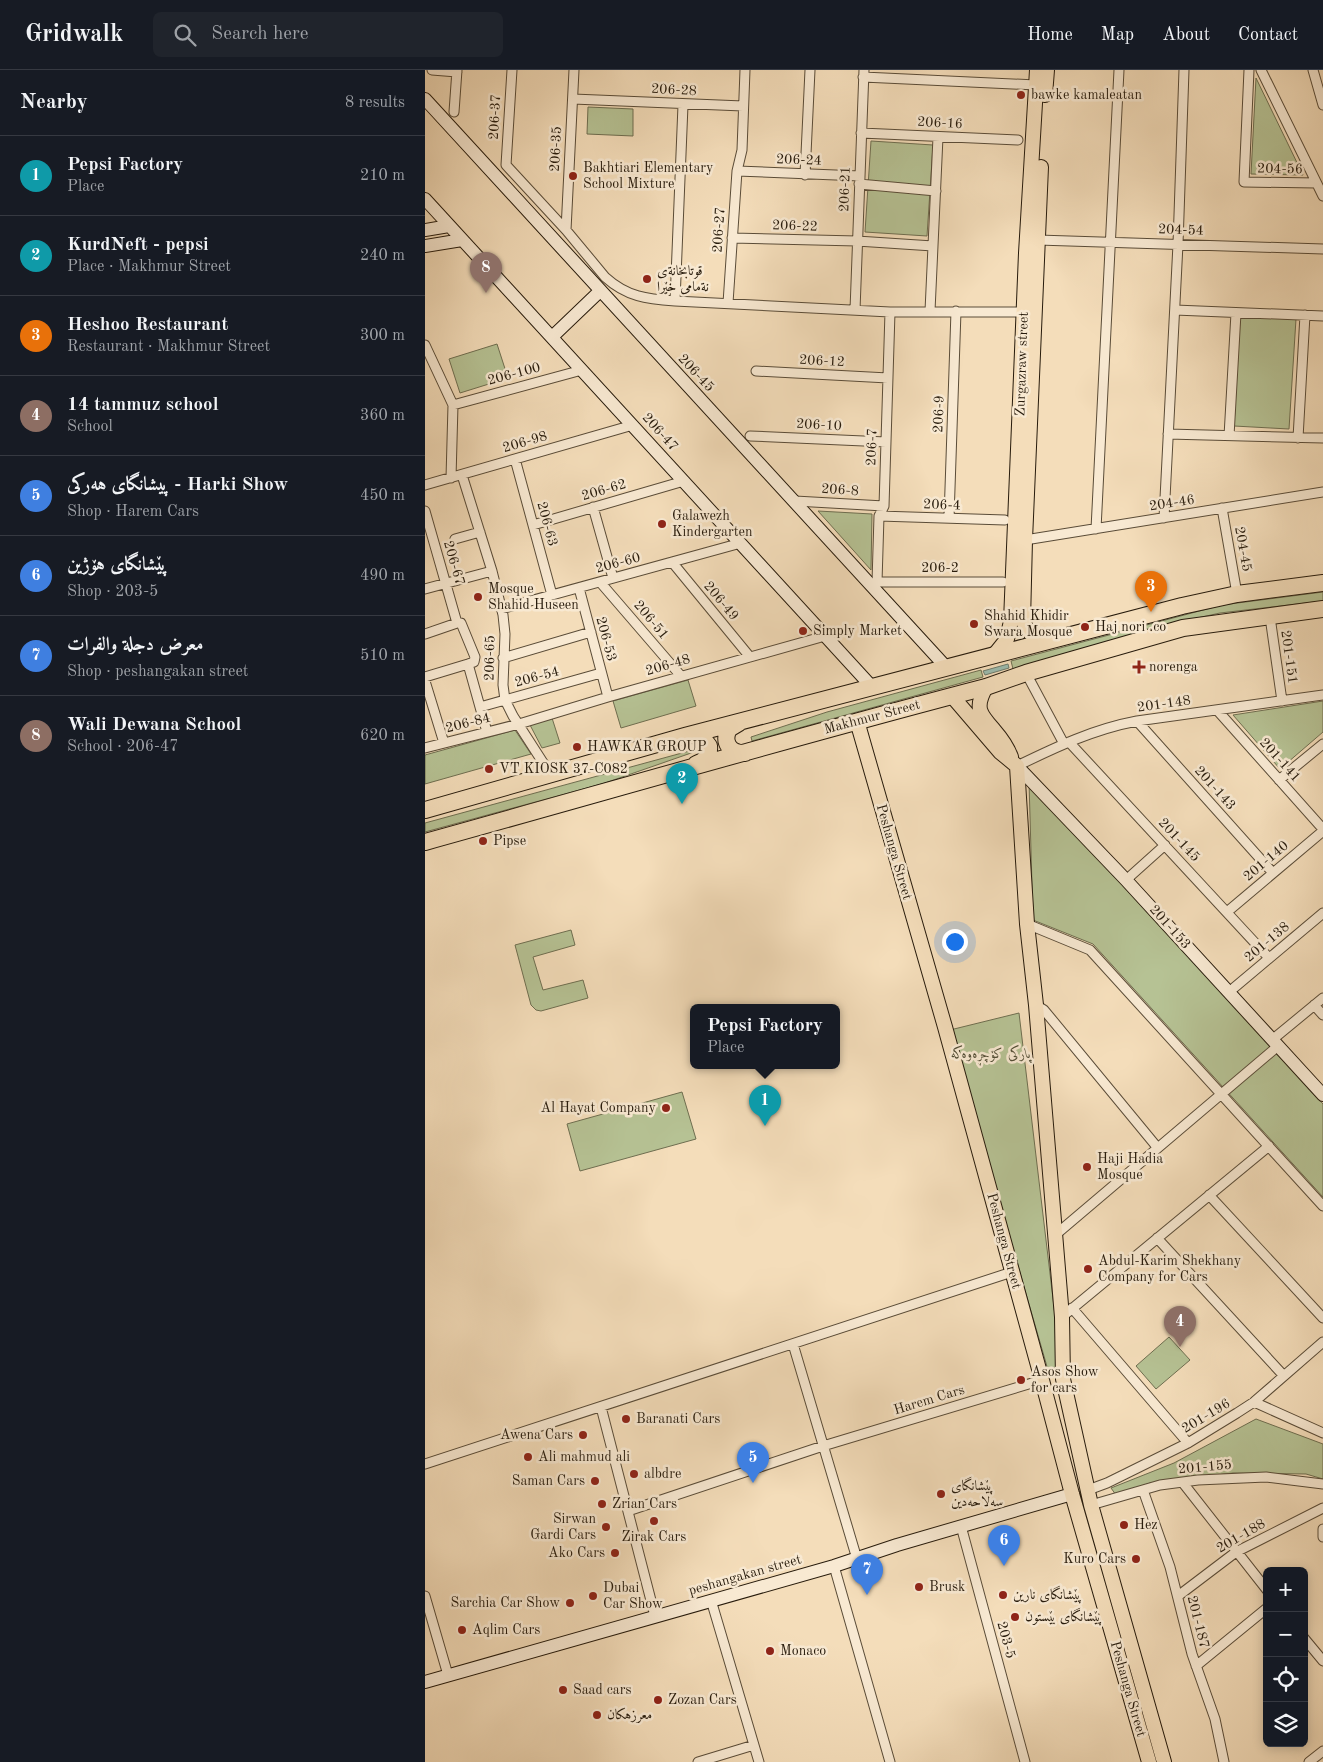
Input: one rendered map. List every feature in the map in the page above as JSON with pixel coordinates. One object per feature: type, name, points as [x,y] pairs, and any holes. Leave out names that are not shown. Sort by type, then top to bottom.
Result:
[{"type":"highway","points":[[425,810],[691,735],[1182,606],[1237,594],[1323,583]]},
{"type":"highway","name":"Makhmur Street","points":[[425,842],[694,765],[986,688],[1026,673],[1183,628],[1323,609]]},
{"type":"highway","points":[[745,753],[738,753],[732,750],[727,744],[726,738],[731,728],[748,720]]},
{"type":"highway","points":[[691,735],[702,737],[709,746],[707,757],[703,762],[694,765]]},
{"type":"main road","name":"Zurgazraw street","points":[[1017,621],[1024,439],[1038,240],[1037,70]]},
{"type":"main road","name":"Zurgazraw street","points":[[995,654],[1007,639],[1017,621],[1025,540],[1023,312],[1047,70]]},
{"type":"main road","points":[[1017,621],[1037,638],[1046,642]]},
{"type":"main road","name":"201-153","points":[[986,688],[979,702],[981,715],[1006,744],[1016,764]]},
{"type":"main road","name":"201-153","points":[[952,696],[1000,752],[1016,764]]},
{"type":"main road","name":"Peshanga Street","points":[[857,721],[942,1018],[1042,1380],[1071,1494],[1149,1760]]},
{"type":"main road","name":"Peshanga Street","points":[[1016,764],[1027,924],[1036,1005],[1054,1236],[1067,1313],[1063,1379],[1091,1506],[1163,1758]]},
{"type":"main road","points":[[1042,1380],[1063,1379]]},
{"type":"main road","points":[[1149,1760],[1163,1758]]},
{"type":"street","points":[[432,70],[457,71],[455,112]]},
{"type":"street","name":"206-37","points":[[512,70],[506,165],[566,230]]},
{"type":"street","name":"206-35","points":[[566,230],[574,70]]},
{"type":"street","name":"206-27","points":[[728,303],[737,171],[742,150],[745,70]]},
{"type":"street","points":[[805,175],[810,70]]},
{"type":"street","points":[[1095,529],[1119,70]]},
{"type":"street","points":[[1164,518],[1175,310],[1183,70]]},
{"type":"street","name":"204-56","points":[[1249,70],[1244,182],[1316,183]]},
{"type":"street","points":[[1261,70],[1323,196]]},
{"type":"street","points":[[1313,70],[1323,105]]},
{"type":"street","points":[[863,74],[1037,85]]},
{"type":"street","name":"206-21","points":[[855,310],[863,74]]},
{"type":"street","name":"206-45","points":[[425,99],[600,291],[874,584],[946,667]]},
{"type":"street","name":"206-28","points":[[573,99],[743,106]]},
{"type":"street","points":[[675,301],[683,105]]},
{"type":"street","name":"206-16","points":[[861,133],[1018,140]]},
{"type":"street","points":[[930,311],[938,137]]},
{"type":"street","name":"206-24","points":[[737,171],[859,180],[936,191]]},
{"type":"street","name":"206-47","points":[[425,198],[872,687]]},
{"type":"street","points":[[425,230],[449,226]]},
{"type":"street","points":[[566,230],[612,283],[643,298],[890,312],[1023,312]]},
{"type":"street","name":"206-22","points":[[732,238],[857,241],[933,246]]},
{"type":"street","points":[[425,246],[462,240]]},
{"type":"street","name":"204-54","points":[[1038,240],[1323,248]]},
{"type":"street","points":[[552,337],[600,291],[612,283]]},
{"type":"street","points":[[1175,310],[1323,316]]},
{"type":"street","name":"206-9","points":[[949,518],[956,311]]},
{"type":"street","name":"206-7","points":[[874,584],[879,516],[884,506],[890,312]]},
{"type":"street","points":[[1229,436],[1236,312]]},
{"type":"street","points":[[1297,438],[1305,315]]},
{"type":"street","points":[[425,345],[453,405],[451,478]]},
{"type":"street","name":"206-100","points":[[453,405],[582,370]]},
{"type":"street","name":"206-12","points":[[756,371],[888,378]]},
{"type":"street","name":"206-98","points":[[425,485],[633,426]]},
{"type":"street","points":[[1168,434],[1323,438]]},
{"type":"street","name":"206-10","points":[[750,436],[886,442]]},
{"type":"street","name":"206-63","points":[[515,459],[552,595]]},
{"type":"street","name":"206-65","points":[[462,474],[492,571],[501,609],[505,634],[503,658],[505,700],[551,775]]},
{"type":"street","name":"206-62","points":[[533,525],[684,481]]},
{"type":"street","name":"204-46","points":[[1025,540],[1323,492]]},
{"type":"street","name":"206-8","points":[[795,501],[884,506]]},
{"type":"street","points":[[593,508],[613,578]]},
{"type":"street","name":"204-45","points":[[1222,508],[1237,594]]},
{"type":"street","name":"206-67","points":[[425,511],[445,583],[460,625],[475,657],[473,662],[468,664]]},
{"type":"street","name":"206-4","points":[[879,516],[1005,520]]},
{"type":"street","points":[[455,539],[480,532]]},
{"type":"street","name":"206-60","points":[[501,609],[741,543]]},
{"type":"street","name":"206-49","points":[[671,562],[750,657]]},
{"type":"street","points":[[425,589],[492,571]]},
{"type":"street","name":"206-51","points":[[600,582],[681,676]]},
{"type":"street","name":"206-2","points":[[874,584],[1003,582]]},
{"type":"street","name":"206-53","points":[[579,588],[608,696]]},
{"type":"street","name":"201-151","points":[[1270,616],[1282,701]]},
{"type":"street","points":[[425,634],[460,625]]},
{"type":"street","points":[[503,658],[591,632]]},
{"type":"street","name":"206-48","points":[[519,724],[608,696],[825,636]]},
{"type":"street","points":[[425,677],[468,664],[487,732]]},
{"type":"street","name":"206-54","points":[[480,707],[601,673]]},
{"type":"street","name":"201-145","points":[[1026,673],[1066,743],[1165,845],[1269,958]]},
{"type":"street","points":[[425,681],[444,743]]},
{"type":"street","name":"201-148","points":[[1016,764],[1095,731],[1137,721],[1323,695]]},
{"type":"street","name":"201-141","points":[[1217,710],[1323,830]]},
{"type":"street","name":"201-143","points":[[1137,721],[1273,873]]},
{"type":"street","name":"206-84","points":[[425,748],[519,724]]},
{"type":"street","points":[[1279,780],[1323,744]]},
{"type":"street","name":"201-153","points":[[1016,764],[1126,880],[1323,1095]]},
{"type":"street","name":"201-140","points":[[1227,912],[1323,830]]},
{"type":"street","points":[[1126,880],[1165,845]]},
{"type":"street","name":"201-138","points":[[1229,992],[1323,913]]},
{"type":"street","points":[[1027,924],[1090,950],[1323,1206]]},
{"type":"street","points":[[1054,1236],[1222,1094],[1323,998]]},
{"type":"street","points":[[1036,1005],[1044,1010],[1157,1147]]},
{"type":"street","points":[[1314,1005],[1323,1015]]},
{"type":"street","points":[[1189,1444],[1067,1313],[1269,1146]]},
{"type":"street","points":[[1209,1195],[1323,1318]]},
{"type":"street","points":[[1157,1238],[1284,1376]]},
{"type":"street","points":[[425,1464],[1012,1272]]},
{"type":"street","name":"201-196","points":[[1088,1490],[1107,1483],[1189,1444],[1255,1402],[1323,1342]]},
{"type":"street","points":[[793,1344],[857,1558]]},
{"type":"street","name":"Harem Cars","points":[[628,1511],[823,1446],[1042,1380]]},
{"type":"street","points":[[1255,1402],[1322,1431]]},
{"type":"street","points":[[601,1407],[655,1616]]},
{"type":"street","name":"201-155","points":[[1091,1506],[1160,1485],[1214,1479],[1266,1477],[1323,1484]]},
{"type":"street","points":[[1107,1483],[1112,1500]]},
{"type":"street","points":[[1183,1483],[1263,1585]]},
{"type":"street","name":"201-187","points":[[1143,1490],[1166,1553],[1196,1666],[1215,1719],[1224,1762]]},
{"type":"street","name":"peshangakan street","points":[[425,1682],[834,1566],[1071,1494]]},
{"type":"street","name":"201-188","points":[[1178,1596],[1236,1552],[1323,1508]]},
{"type":"street","name":"203-5","points":[[961,1526],[1025,1762]]},
{"type":"street","points":[[1323,1528],[1323,1537]]},
{"type":"street","points":[[834,1566],[890,1762]]},
{"type":"street","points":[[425,1596],[447,1675]]},
{"type":"street","points":[[711,1600],[759,1762]]},
{"type":"street","points":[[1196,1666],[1263,1611]]},
{"type":"street","points":[[1308,1643],[1323,1661]]},
{"type":"street","points":[[698,1762],[754,1745]]},
{"type":"street","points":[[1309,1762],[1321,1756]]},
{"type":"green space","points":[[1256,78],[1303,175],[1251,174]]},
{"type":"green space","points":[[588,107],[633,109],[633,136],[587,134]]},
{"type":"green space","points":[[871,141],[933,145],[927,236],[865,232]]},
{"type":"green space","points":[[1240,317],[1296,319],[1289,429],[1234,426]]},
{"type":"green space","points":[[497,344],[508,378],[460,393],[449,359]]},
{"type":"green space","points":[[818,511],[872,514],[871,570]]},
{"type":"green space","points":[[1323,592],[1323,601],[1220,613],[1179,622],[1013,669],[1011,661],[1222,605]]},
{"type":"green space","points":[[981,670],[983,677],[752,741],[751,737],[827,712]]},
{"type":"green space","points":[[688,680],[696,706],[621,728],[613,701]]},
{"type":"green space","points":[[1323,701],[1323,732],[1280,769],[1233,715]]},
{"type":"green space","points":[[552,718],[560,743],[542,748],[530,725]]},
{"type":"green space","points":[[515,730],[531,754],[425,784],[425,755]]},
{"type":"green space","points":[[693,750],[694,752],[605,783],[425,832],[425,823]]},
{"type":"green space","points":[[1029,782],[1123,881],[1323,1104],[1323,1197],[1093,944],[1033,920]]},
{"type":"green space","points":[[571,930],[575,945],[533,957],[543,990],[583,980],[588,998],[541,1011],[536,1010],[531,1005],[515,945]]},
{"type":"green space","name":"پارکی کۆچڕەوەکە","points":[[1019,1013],[1061,1366],[1048,1370],[950,1030]]},
{"type":"green space","points":[[682,1092],[696,1139],[580,1171],[567,1124]]},
{"type":"green space","points":[[1169,1337],[1190,1360],[1156,1389],[1136,1366]]},
{"type":"green space","points":[[1256,1419],[1323,1444],[1323,1479],[1306,1474],[1233,1473],[1150,1483],[1116,1495],[1111,1488],[1174,1463]]},
{"type":"shaded area","points":[[1008,664],[1009,668],[985,675],[983,671]]},
{"type":"place","name":"bawke kamaleatan","points":[[1021,95]]},
{"type":"place","name":"Bakhtiari Elementary School Mixture","points":[[573,176]]},
{"type":"place","name":"قوتابخانةى نةمامى خێرا","points":[[647,279]]},
{"type":"place","name":"Wali Dewana School","points":[[486,293]]},
{"type":"place","name":"Galawezh Kindergarten","points":[[662,524]]},
{"type":"place","name":"Mosque Shahid Huseen","points":[[478,597]]},
{"type":"place","name":"Heshoo Restaurant","points":[[1151,612]]},
{"type":"place","name":"Shahid Khidir Swara Mosque","points":[[974,624]]},
{"type":"place","name":"Haj nori .co","points":[[1085,627]]},
{"type":"place","name":"Simply Market","points":[[803,631]]},
{"type":"place","name":"norenga","points":[[1139,667]]},
{"type":"place","name":"HAWKAR GROUP","points":[[577,747]]},
{"type":"place","name":"VT KIOSK 37-C082","points":[[489,769]]},
{"type":"place","name":"KurdNeft - pepsi","points":[[682,804]]},
{"type":"place","name":"Pipse","points":[[483,841]]},
{"type":"place","name":"Al Hayat Company","points":[[666,1108]]},
{"type":"place","name":"Pepsi Factory","points":[[765,1126]]},
{"type":"place","name":"Haji Hadia Mosque","points":[[1087,1167]]},
{"type":"place","name":"Abdul-Karim Shekhany Company for Cars","points":[[1088,1269]]},
{"type":"place","name":"14 tammuz school","points":[[1180,1347]]},
{"type":"place","name":"Asos Show for cars","points":[[1021,1380]]},
{"type":"place","name":"Baranati Cars","points":[[626,1419]]},
{"type":"place","name":"Awena Cars","points":[[583,1435]]},
{"type":"place","name":"Ali mahmud ali","points":[[528,1457]]},
{"type":"place","name":"albdre","points":[[634,1474]]},
{"type":"place","name":"Saman Cars","points":[[595,1481]]},
{"type":"place","name":"پیشانگای هەرکی - Harki Show","points":[[753,1483]]},
{"type":"place","name":"پێشانگای سەلاحەدین","points":[[941,1494]]},
{"type":"place","name":"Zrian Cars","points":[[602,1504]]},
{"type":"place","name":"Zirak Cars","points":[[654,1521]]},
{"type":"place","name":"Hez","points":[[1124,1525]]},
{"type":"place","name":"Sirwan Gardi Cars","points":[[606,1527]]},
{"type":"place","name":"Ako Cars","points":[[615,1553]]},
{"type":"place","name":"Kuro Cars","points":[[1136,1559]]},
{"type":"place","name":"پێشانگای هۆژین","points":[[1004,1566]]},
{"type":"place","name":"Brusk","points":[[919,1587]]},
{"type":"place","name":"معرض دجلة والفرات","points":[[867,1595]]},
{"type":"place","name":"پێشانگای نارین","points":[[1003,1595]]},
{"type":"place","name":"Dubai Car Show","points":[[593,1596]]},
{"type":"place","name":"Sarchia Car Show","points":[[570,1603]]},
{"type":"place","name":"پێشانگای بێستون","points":[[1015,1617]]},
{"type":"place","name":"Aqlim Cars","points":[[462,1630]]},
{"type":"place","name":"Monaco","points":[[770,1651]]},
{"type":"place","name":"Saad cars","points":[[563,1690]]},
{"type":"place","name":"Zozan Cars","points":[[658,1700]]},
{"type":"place","name":"معرزهكان","points":[[597,1715]]}]
